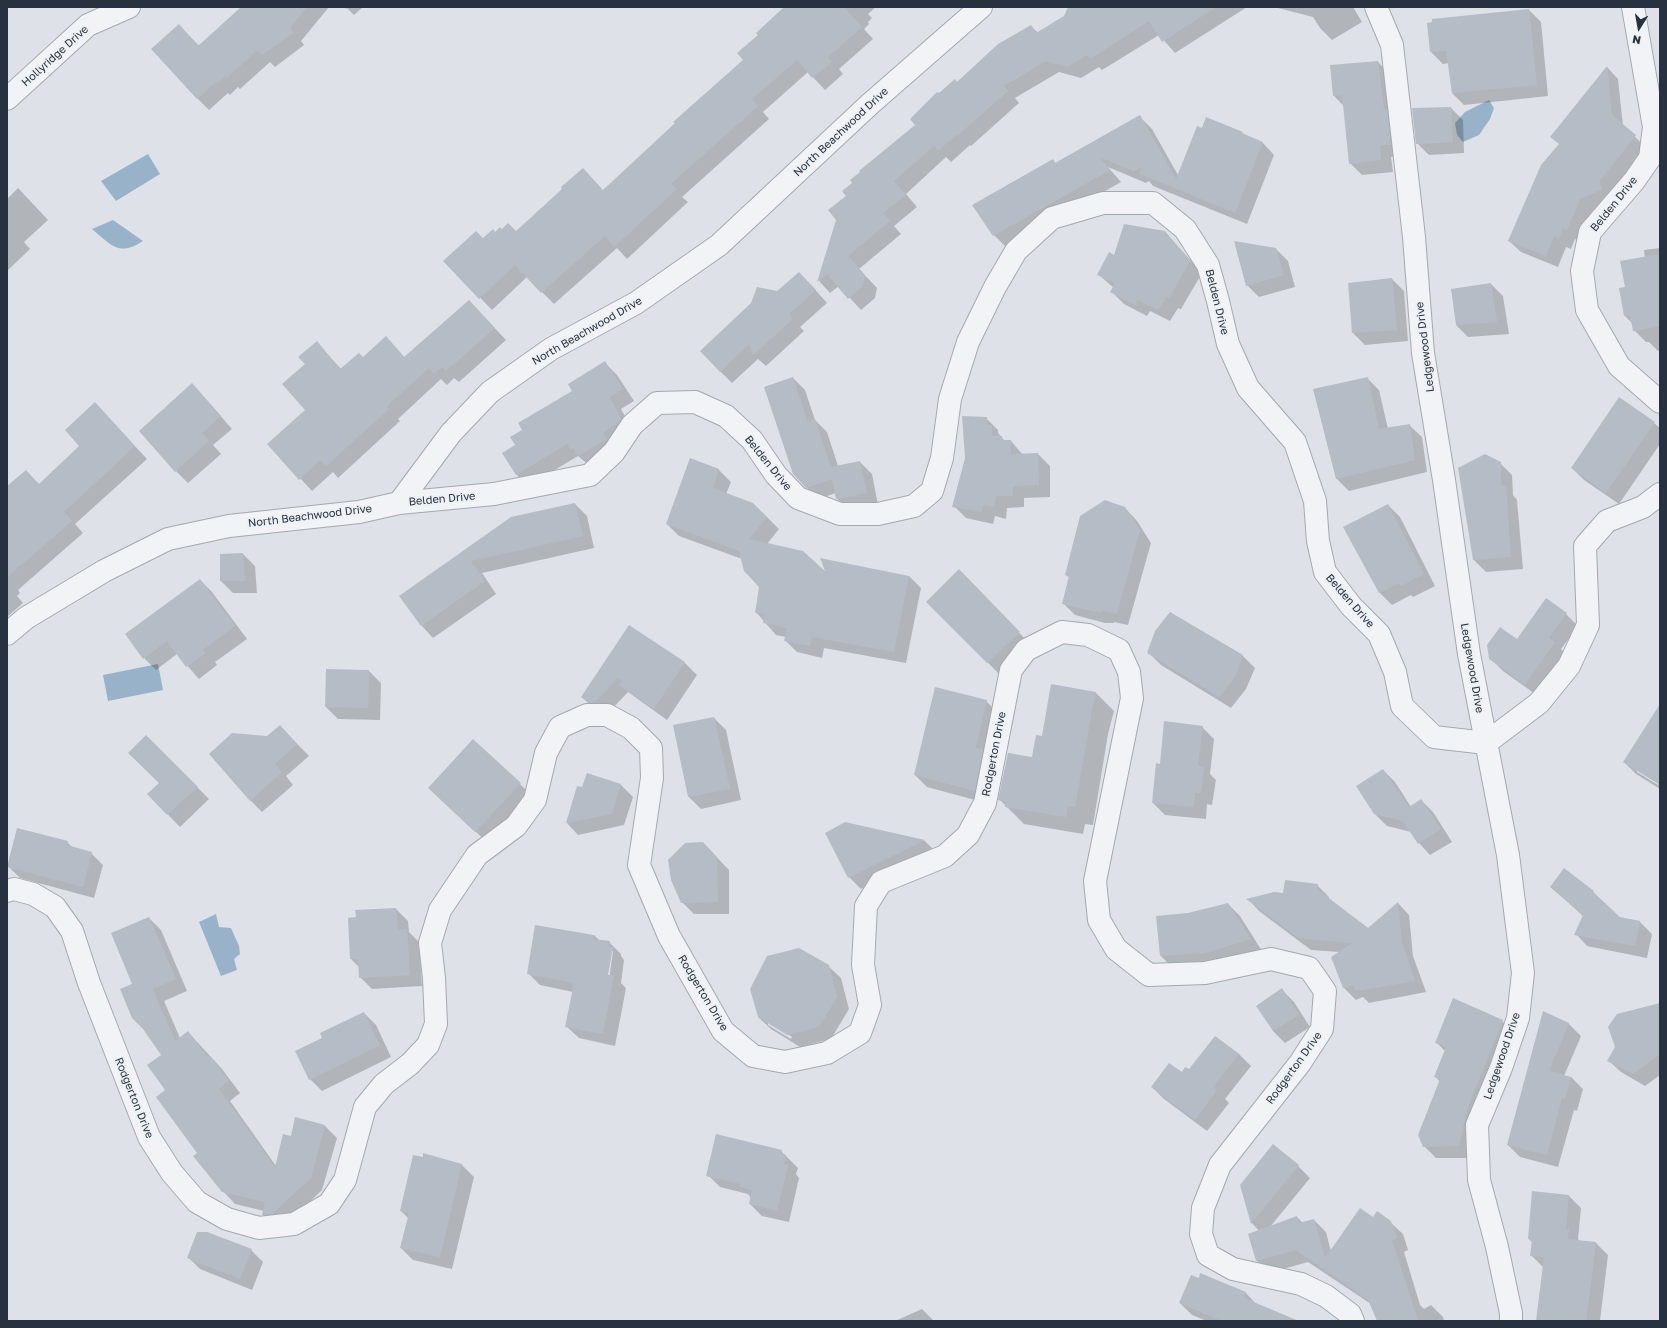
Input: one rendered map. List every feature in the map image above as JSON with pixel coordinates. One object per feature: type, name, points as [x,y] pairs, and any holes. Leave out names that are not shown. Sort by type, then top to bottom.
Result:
[{"type":"street","name":"Hollyridge Drive","points":[[7,99],[88,26],[129,7]]},
{"type":"street","name":"North Beachwood Drive","points":[[7,634],[26,618],[104,571],[168,539],[229,526],[359,512],[399,503],[451,433],[490,392],[551,350],[636,303],[719,245],[870,104],[981,7]]},
{"type":"street","name":"Ledgewood Drive","points":[[1376,7],[1392,45],[1414,237],[1423,353],[1445,488],[1469,654],[1508,855],[1523,973],[1518,1018],[1501,1068],[1477,1125],[1479,1180],[1497,1247],[1512,1313],[1511,1321]]},
{"type":"street","name":"Belden Drive","points":[[1633,7],[1654,127],[1650,158],[1634,181],[1590,232],[1582,271],[1587,310],[1619,366],[1660,402]]},
{"type":"street","name":"Belden Drive","points":[[399,503],[494,494],[590,475],[614,452],[632,425],[657,403],[695,402],[726,416],[752,440],[776,475],[798,498],[840,514],[878,514],[914,506],[932,491],[942,458],[950,399],[968,342],[995,287],[1016,251],[1052,218],[1103,204],[1153,203],[1185,229],[1208,265],[1228,344],[1248,388],[1295,442],[1314,501],[1318,541],[1325,572],[1351,606],[1379,634],[1395,672],[1402,706],[1434,736],[1486,743]]},
{"type":"street","points":[[1486,743],[1539,703],[1569,666],[1588,625],[1585,546],[1607,521],[1643,507],[1660,494]]},
{"type":"street","name":"Rodgerton Drive","points":[[7,891],[14,889],[33,894],[55,907],[72,931],[89,983],[149,1137],[172,1173],[198,1202],[227,1219],[259,1228],[294,1224],[329,1204],[344,1180],[365,1106],[384,1084],[410,1064],[428,1045],[436,1024],[434,978],[430,943],[440,910],[477,855],[516,826],[535,800],[546,753],[560,727],[587,715],[608,715],[631,728],[651,748],[652,778],[639,864],[669,936],[723,1031],[753,1056],[785,1062],[827,1053],[860,1033],[870,1005],[863,964],[866,906],[881,882],[945,856],[968,835],[984,804],[1011,670],[1026,650],[1062,632],[1088,635],[1119,650],[1129,672],[1132,698],[1096,881],[1100,920],[1116,949],[1149,975],[1205,974],[1271,959],[1309,968],[1325,991],[1322,1029],[1300,1063],[1220,1165],[1203,1208],[1201,1234],[1208,1255],[1233,1269],[1301,1284],[1326,1296],[1350,1314],[1353,1321]]},
{"type":"water","points":[[1489,100],[1494,108],[1490,119],[1479,135],[1463,142],[1457,135],[1455,123],[1465,112]]},
{"type":"water","points":[[148,154],[160,174],[116,201],[101,181]]},
{"type":"water","points":[[113,220],[143,241],[128,248],[116,247],[92,229]]},
{"type":"water","points":[[158,664],[163,690],[108,701],[103,675]]},
{"type":"water","points":[[216,914],[219,927],[231,928],[239,946],[240,954],[234,959],[237,970],[221,976],[199,922]]},
{"type":"building","points":[[241,7],[307,7],[290,28],[293,33],[262,55],[257,50],[227,78],[226,76],[217,84],[216,82],[197,99],[151,49],[179,24],[198,46]]},
{"type":"building","points":[[784,7],[844,7],[862,27],[828,57],[832,62],[812,78],[797,60],[752,99],[758,106],[671,184],[677,189],[614,247],[605,236],[541,293],[515,265],[479,299],[443,261],[476,231],[483,238],[493,229],[495,232],[500,227],[502,229],[508,223],[516,231],[562,189],[561,187],[583,168],[603,190],[675,123],[673,122],[743,60],[737,53],[758,35],[756,33]]},
{"type":"building","points":[[1068,7],[1216,7],[1162,42],[1149,21],[1090,59],[1087,55],[1068,67],[1046,61],[1004,86],[1008,91],[958,135],[957,134],[938,151],[934,146],[894,181],[906,195],[883,213],[890,221],[848,256],[865,275],[863,286],[848,299],[827,274],[817,282],[836,220],[828,210],[846,196],[842,191],[852,183],[850,180],[915,125],[910,119],[937,92],[939,93],[955,79],[957,82],[998,44],[1031,25],[1036,33],[1064,16]]},
{"type":"building","points":[[1529,9],[1537,85],[1452,93],[1446,51],[1430,52],[1427,23],[1432,22],[1432,19]]},
{"type":"building","points":[[1378,61],[1384,109],[1387,109],[1391,145],[1380,145],[1381,160],[1349,164],[1342,95],[1333,96],[1330,65]]},
{"type":"building","points":[[1607,66],[1612,115],[1636,135],[1599,182],[1603,189],[1580,199],[1567,230],[1563,228],[1559,238],[1554,236],[1546,256],[1508,241],[1541,165],[1559,144],[1550,137]]},
{"type":"building","points":[[1451,107],[1453,142],[1416,144],[1412,108]]},
{"type":"building","points":[[1140,115],[1176,179],[1197,126],[1202,128],[1206,117],[1263,142],[1235,213],[1140,174],[1142,167],[1134,171],[1099,157],[1110,170],[993,236],[972,205],[1053,159],[1055,163]]},
{"type":"building","points":[[1124,224],[1165,231],[1190,261],[1169,298],[1166,297],[1158,310],[1138,300],[1135,305],[1110,292],[1115,283],[1097,275],[1109,252],[1114,255]]},
{"type":"building","points":[[1234,241],[1276,248],[1284,275],[1246,286]]},
{"type":"building","points":[[1660,254],[1660,326],[1633,331],[1630,315],[1624,316],[1619,288],[1625,287],[1620,261]]},
{"type":"building","points":[[799,272],[816,290],[789,314],[793,319],[753,355],[749,344],[720,372],[700,351],[751,303],[757,287],[777,291]]},
{"type":"building","points":[[1392,278],[1397,330],[1352,333],[1348,283]]},
{"type":"building","points":[[1491,283],[1497,322],[1456,325],[1451,289]]},
{"type":"building","points":[[469,300],[495,328],[446,371],[442,367],[434,374],[429,368],[387,406],[389,409],[326,466],[320,460],[299,480],[267,444],[305,410],[282,384],[305,364],[298,357],[317,341],[340,369],[359,353],[363,357],[386,336],[404,357]]},
{"type":"building","points":[[605,361],[623,389],[610,397],[621,419],[603,433],[607,439],[578,456],[573,448],[571,450],[567,444],[516,475],[502,453],[515,445],[510,437],[522,430],[518,423],[572,391],[568,384]]},
{"type":"building","points":[[793,377],[808,422],[815,419],[831,467],[860,461],[867,493],[836,499],[832,479],[806,488],[793,474],[764,387]]},
{"type":"building","points":[[1368,377],[1379,429],[1410,424],[1415,460],[1336,479],[1313,389]]},
{"type":"building","points":[[192,383],[221,416],[202,433],[209,441],[175,472],[139,431]]},
{"type":"building","points":[[1619,397],[1655,422],[1606,493],[1571,468]]},
{"type":"building","points":[[95,402],[135,446],[64,512],[72,521],[7,577],[7,486],[26,470],[39,484],[79,446],[65,430]]},
{"type":"building","points":[[962,416],[987,417],[987,425],[992,425],[992,436],[1002,436],[1002,440],[1011,440],[1011,454],[1038,453],[1039,485],[1013,486],[1013,496],[996,496],[994,507],[983,505],[981,512],[952,507],[965,458]]},
{"type":"building","points":[[1485,454],[1501,462],[1501,484],[1506,487],[1511,557],[1473,560],[1458,468]]},
{"type":"building","points":[[690,458],[719,469],[713,488],[753,503],[767,517],[749,539],[803,551],[825,571],[820,558],[909,576],[894,652],[812,637],[810,646],[784,641],[787,628],[763,623],[765,614],[755,613],[759,587],[744,571],[739,551],[666,524]]},
{"type":"building","points":[[1105,500],[1125,507],[1140,530],[1117,614],[1102,610],[1102,612],[1093,611],[1062,604],[1069,576],[1065,575],[1080,516]]},
{"type":"building","points":[[575,503],[583,536],[471,561],[485,581],[421,626],[399,596],[511,517]]},
{"type":"building","points":[[1388,504],[1424,574],[1401,586],[1399,583],[1379,593],[1343,527]]},
{"type":"building","points":[[243,553],[245,581],[220,581],[220,554]]},
{"type":"building","points":[[959,569],[1020,632],[987,663],[926,602]]},
{"type":"building","points":[[200,579],[235,626],[203,650],[206,653],[186,667],[167,641],[143,659],[125,634]]},
{"type":"building","points":[[1546,598],[1567,613],[1549,638],[1555,642],[1525,685],[1489,659],[1487,645],[1500,627],[1517,639]]},
{"type":"building","points":[[1170,612],[1243,655],[1235,677],[1219,697],[1147,653],[1155,631]]},
{"type":"building","points":[[629,625],[685,662],[654,709],[619,685],[622,681],[618,678],[595,702],[588,702],[581,697]]},
{"type":"building","points":[[326,669],[369,670],[368,708],[325,707]]},
{"type":"building","points":[[1051,684],[1096,692],[1090,718],[1091,716],[1075,807],[1068,806],[1066,817],[1005,807],[1006,802],[998,800],[1008,753],[1032,757],[1036,735],[1042,736]]},
{"type":"building","points":[[935,687],[987,700],[976,748],[983,749],[975,791],[914,775]]},
{"type":"building","points":[[1660,704],[1660,785],[1623,762]]},
{"type":"building","points":[[714,717],[730,789],[688,797],[673,725]]},
{"type":"building","points":[[1164,721],[1203,726],[1198,766],[1204,767],[1201,793],[1195,793],[1194,807],[1152,803],[1156,763],[1160,764]]},
{"type":"building","points":[[280,725],[297,744],[275,764],[282,772],[250,801],[209,754],[232,733],[267,736]]},
{"type":"building","points":[[146,735],[198,787],[167,815],[147,794],[159,783],[128,753]]},
{"type":"building","points":[[473,739],[521,783],[475,832],[428,788]]},
{"type":"building","points":[[1383,769],[1409,807],[1421,799],[1441,829],[1418,844],[1403,821],[1374,814],[1356,786]]},
{"type":"building","points":[[587,773],[621,784],[612,814],[566,823],[577,786],[582,787]]},
{"type":"building","points":[[845,822],[925,840],[848,878],[825,833]]},
{"type":"building","points":[[17,828],[68,841],[67,845],[92,852],[83,887],[7,867]]},
{"type":"building","points":[[703,842],[717,857],[718,902],[681,903],[671,880],[668,860],[685,843]]},
{"type":"building","points":[[1564,868],[1594,891],[1593,892],[1620,917],[1640,921],[1635,946],[1574,935],[1583,915],[1550,887]]},
{"type":"building","points":[[1285,880],[1318,884],[1317,889],[1368,928],[1398,902],[1402,943],[1415,981],[1356,991],[1353,985],[1343,988],[1331,957],[1352,943],[1298,938],[1246,899],[1274,892],[1283,893]]},
{"type":"building","points":[[1228,903],[1251,939],[1205,953],[1160,956],[1156,916],[1188,913]]},
{"type":"building","points":[[396,908],[398,930],[407,929],[410,975],[359,978],[358,959],[350,959],[348,918],[356,917],[355,910]]},
{"type":"building","points":[[149,917],[176,979],[153,989],[175,1041],[188,1031],[208,1058],[210,1056],[229,1081],[219,1089],[275,1167],[283,1134],[291,1136],[295,1117],[325,1125],[311,1178],[272,1214],[262,1215],[265,1202],[222,1192],[193,1156],[197,1153],[156,1097],[165,1090],[147,1065],[161,1055],[143,1029],[132,1018],[120,989],[132,984],[111,933]]},
{"type":"building","points":[[535,925],[594,935],[593,939],[610,941],[608,947],[613,947],[608,975],[614,975],[603,1034],[565,1027],[574,983],[527,974]]},
{"type":"building","points":[[799,948],[829,965],[837,997],[819,1027],[787,1035],[758,1017],[750,989],[767,956]]},
{"type":"building","points":[[1282,988],[1299,1015],[1273,1031],[1256,1006]]},
{"type":"building","points":[[1453,998],[1503,1020],[1467,1110],[1459,1146],[1423,1147],[1418,1135],[1440,1079],[1434,1077],[1446,1047],[1435,1043]]},
{"type":"building","points":[[1660,1003],[1660,1054],[1633,1074],[1607,1061],[1615,1047],[1608,1027],[1617,1014]]},
{"type":"building","points":[[1543,1011],[1569,1023],[1549,1071],[1571,1077],[1565,1099],[1562,1098],[1547,1155],[1507,1145]]},
{"type":"building","points":[[364,1012],[380,1045],[309,1080],[295,1051],[322,1038],[320,1033]]},
{"type":"building","points":[[1215,1036],[1239,1054],[1213,1087],[1217,1090],[1195,1120],[1151,1087],[1169,1063],[1182,1072],[1185,1067],[1189,1069]]},
{"type":"building","points":[[716,1134],[782,1150],[781,1153],[786,1155],[784,1164],[788,1165],[777,1211],[749,1204],[752,1190],[740,1187],[740,1184],[706,1176]]},
{"type":"building","points":[[1273,1144],[1299,1165],[1251,1224],[1240,1185]]},
{"type":"building","points":[[423,1153],[462,1164],[440,1257],[400,1248],[409,1213],[400,1211],[413,1155],[423,1157]]},
{"type":"building","points":[[1532,1191],[1569,1195],[1566,1229],[1569,1229],[1568,1239],[1596,1242],[1586,1321],[1536,1321],[1544,1257],[1530,1256],[1532,1240],[1528,1239]]},
{"type":"building","points":[[1360,1208],[1373,1217],[1377,1211],[1391,1221],[1397,1238],[1392,1240],[1418,1321],[1377,1321],[1368,1300],[1296,1250],[1256,1261],[1248,1234],[1297,1216],[1299,1223],[1314,1219],[1325,1258]]},
{"type":"building","points":[[197,1232],[207,1232],[252,1249],[240,1279],[187,1258]]},
{"type":"building","points":[[1200,1273],[1246,1292],[1244,1298],[1299,1321],[1222,1321],[1179,1303],[1191,1275],[1199,1278]]}]
